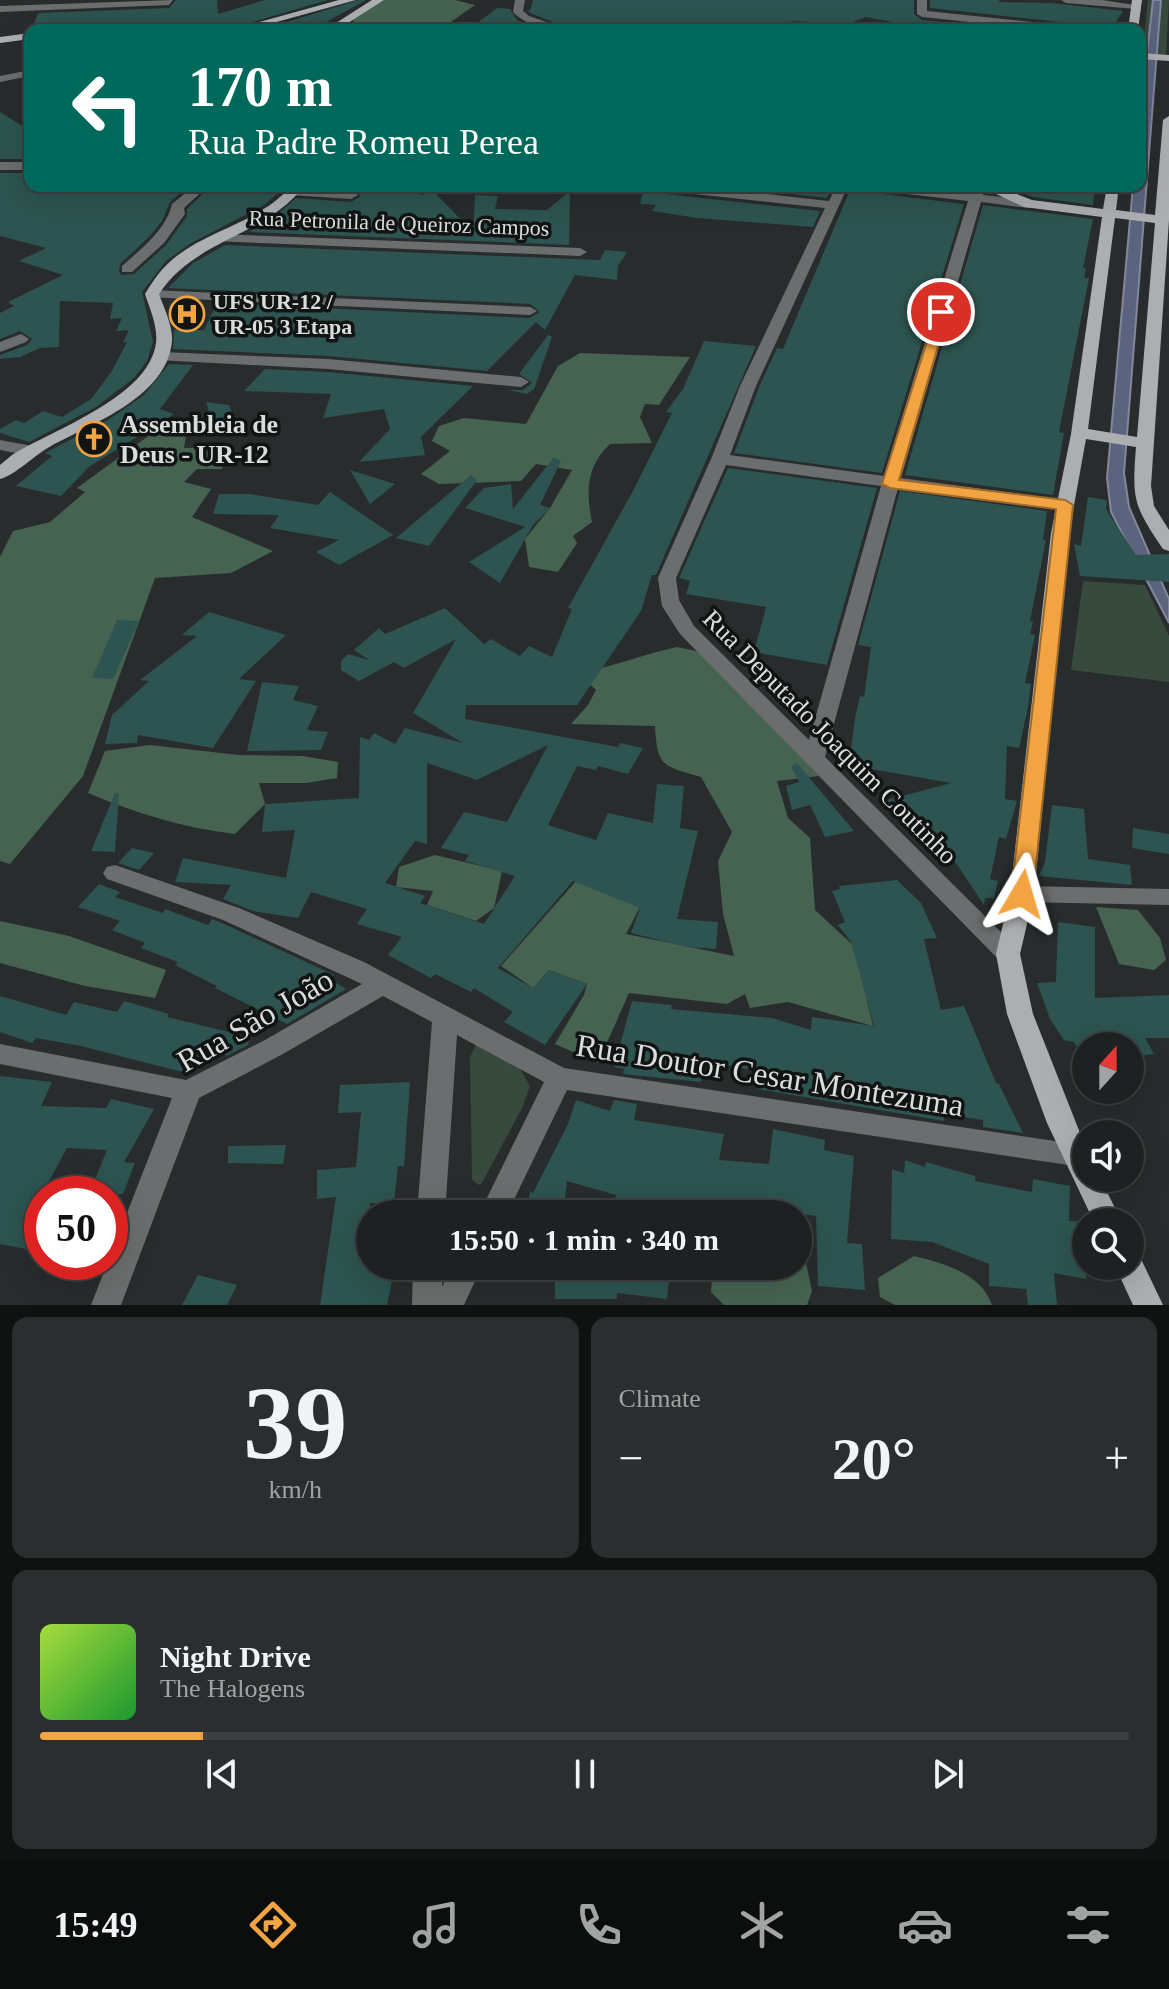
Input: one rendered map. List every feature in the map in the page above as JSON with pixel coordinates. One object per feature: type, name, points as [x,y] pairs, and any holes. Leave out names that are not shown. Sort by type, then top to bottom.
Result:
[{"type":"main road","points":[[259,24],[351,0]]},
{"type":"main road","points":[[341,24],[379,0]]},
{"type":"main road","points":[[1134,24],[1136,3]]},
{"type":"main road","points":[[350,24],[353,17]]},
{"type":"main road","points":[[0,40],[24,37]]},
{"type":"main road","points":[[1146,56],[1168,58]]},
{"type":"main road","points":[[1169,120],[1162,219],[1162,310],[1142,486],[1145,506],[1169,545]]},
{"type":"main road","points":[[3,468],[27,450],[131,393],[149,376],[162,357],[164,332],[152,294],[171,267],[275,207],[292,192]]},
{"type":"main road","points":[[1072,1145],[1020,1014],[1008,954],[1022,894],[1065,505],[1114,214],[1113,192]]},
{"type":"main road","points":[[1029,204],[1162,219]]},
{"type":"main road","points":[[1079,434],[1145,444]]},
{"type":"main road","points":[[1136,1280],[1148,1305]]},
{"type":"street","points":[[0,2],[9,0]]},
{"type":"street","points":[[520,0],[518,12],[525,18],[545,24]]},
{"type":"street","points":[[922,0],[922,14],[1020,24]]},
{"type":"street","points":[[1066,0],[1136,3]]},
{"type":"street","points":[[0,9],[169,2]]},
{"type":"street","points":[[0,79],[24,74]]},
{"type":"street","points":[[0,166],[24,166]]},
{"type":"street","points":[[127,269],[159,240],[178,214],[177,207],[195,192]]},
{"type":"street","points":[[324,192],[351,195]]},
{"type":"street","points":[[713,192],[833,205]]},
{"type":"street","name":"Rua Deputado Joaquim Coutinho","points":[[839,192],[748,386],[720,459],[667,578],[667,596],[671,611],[1008,954]]},
{"type":"street","points":[[814,759],[890,484],[979,192]]},
{"type":"street","points":[[987,192],[1029,204]]},
{"type":"street","name":"Rua Petronila de Queiroz Campos","points":[[217,238],[580,252]]},
{"type":"street","points":[[152,294],[530,311]]},
{"type":"street","points":[[0,347],[21,339]]},
{"type":"street","points":[[162,357],[328,364],[521,382]]},
{"type":"street","points":[[1079,434],[1145,444]]},
{"type":"street","points":[[0,445],[27,450]]},
{"type":"street","points":[[720,459],[1065,505]]},
{"type":"street","name":"Rua Doutor Cesar Montezuma","points":[[115,873],[231,914],[383,984],[559,1078],[1072,1168]]},
{"type":"street","points":[[1022,894],[1169,897]]},
{"type":"street","name":"Rua São João","points":[[106,1305],[188,1091],[274,1047],[383,984]]},
{"type":"street","points":[[432,1200],[445,1016]]},
{"type":"street","points":[[0,1054],[188,1091]]},
{"type":"street","points":[[500,1200],[559,1078]]},
{"type":"street","points":[[427,1305],[428,1280]]},
{"type":"street","points":[[449,1305],[461,1280]]},
{"type":"green space","points":[[384,0],[455,0],[475,5],[448,24],[354,24],[353,18]]},
{"type":"green space","points":[[1148,0],[1169,0],[1166,57],[1146,54]]},
{"type":"green space","points":[[903,21],[900,24],[869,24]]},
{"type":"green space","points":[[580,353],[690,357],[659,405],[645,404],[640,417],[652,443],[610,444],[596,462],[589,490],[592,522],[573,536],[577,543],[558,572],[529,567],[525,539],[550,508],[572,470],[536,464],[521,481],[439,484],[421,474],[450,451],[432,441],[439,426],[464,418],[526,424],[558,366]]},
{"type":"green space","points":[[187,429],[184,448],[226,447],[222,469],[197,469],[184,482],[211,489],[192,517],[273,551],[231,573],[155,578],[83,776],[10,864],[0,861],[0,557],[13,531],[50,522],[85,492],[77,488],[151,434]]},
{"type":"green space","points":[[1083,581],[1145,585],[1169,636],[1169,682],[1071,670]]},
{"type":"green space","points":[[677,647],[701,652],[819,776],[777,781],[788,818],[810,838],[815,910],[854,946],[873,1026],[788,1002],[750,1008],[745,994],[727,1004],[629,993],[598,1063],[555,1044],[584,995],[587,984],[549,970],[533,988],[501,966],[577,880],[640,907],[626,934],[734,956],[723,914],[718,861],[732,832],[701,777],[665,763],[658,750],[655,726],[571,724],[588,705],[596,690],[578,673]]},
{"type":"green space","points":[[150,745],[239,755],[303,756],[338,762],[337,778],[306,783],[259,783],[265,804],[235,834],[160,819],[88,793],[105,751]]},
{"type":"green space","points":[[435,855],[502,871],[494,908],[476,921],[427,905],[433,891],[396,887],[399,867]]},
{"type":"green space","points":[[1096,907],[1138,910],[1160,938],[1166,960],[1154,970],[1119,964]]},
{"type":"green space","points":[[0,921],[69,936],[166,970],[155,998],[85,986],[0,963]]},
{"type":"green space","points":[[476,1045],[517,1063],[530,1086],[522,1108],[479,1185],[472,1180],[470,1057]]},
{"type":"green space","points":[[914,1256],[949,1266],[970,1277],[987,1294],[992,1305],[895,1305],[880,1297],[878,1278]]},
{"type":"green space","points":[[712,1280],[810,1280],[812,1291],[807,1305],[724,1305],[711,1292]]},
{"type":"water","points":[[1153,0],[1161,0],[1146,192],[1146,62]]},
{"type":"water","points":[[1132,192],[1146,192],[1124,473],[1129,507],[1169,599],[1169,623],[1111,512],[1107,478]]},
{"type":"building","points":[[176,0],[217,0],[218,14],[265,0],[328,0],[245,24],[34,24],[38,13],[169,8]]},
{"type":"building","points":[[359,0],[366,0],[323,24],[280,24]]},
{"type":"building","points":[[533,0],[914,0],[914,14],[922,20],[961,24],[903,24],[866,17],[848,24],[797,21],[760,24],[558,24],[527,10],[530,11]]},
{"type":"building","points":[[930,0],[1000,0],[998,2],[1051,3],[1123,11],[1115,24],[1079,24],[930,8]]},
{"type":"building","points":[[497,8],[510,9],[517,20],[527,24],[476,24]]},
{"type":"building","points":[[0,112],[24,127],[24,159],[0,159]]},
{"type":"building","points":[[0,173],[24,173],[24,192],[182,192],[170,202],[162,221],[150,236],[120,264],[119,272],[122,275],[134,274],[166,245],[187,216],[187,209],[205,192],[280,192],[264,205],[191,243],[166,261],[142,292],[153,342],[147,361],[134,378],[96,407],[29,442],[0,433],[0,429],[16,420],[24,423],[43,411],[62,417],[91,399],[112,371],[127,342],[123,342],[129,330],[116,331],[122,318],[110,319],[113,303],[60,301],[59,347],[40,348],[20,357],[0,359],[0,355],[27,345],[32,339],[20,331],[0,339],[0,313],[14,306],[8,302],[63,275],[19,261],[46,248],[0,236]]},
{"type":"building","points":[[356,192],[418,192],[421,195],[434,192],[473,232],[475,195],[498,196],[495,209],[547,210],[570,192],[569,245],[249,232],[272,219],[296,198],[351,202],[361,196]]},
{"type":"building","points":[[643,192],[655,192],[820,211],[813,227],[697,218],[652,211],[656,205],[640,204]]},
{"type":"building","points":[[774,192],[830,192],[827,198]]},
{"type":"building","points":[[849,192],[964,204],[882,473],[734,453],[777,348],[783,349]]},
{"type":"building","points":[[1020,192],[1094,192],[1093,205],[1033,197]]},
{"type":"building","points":[[983,205],[1093,219],[1083,268],[1086,268],[1084,278],[1089,278],[1059,432],[1064,433],[1053,495],[905,475]]},
{"type":"building","points":[[225,245],[600,260],[605,250],[627,252],[618,266],[617,280],[575,275],[545,330],[536,322],[487,371],[328,356],[173,349],[174,330],[204,330],[217,303],[530,318],[540,312],[530,304],[168,288],[193,263]]},
{"type":"building","points":[[548,335],[552,337],[534,389],[527,394],[508,390],[523,390],[532,383],[519,374]]},
{"type":"building","points":[[704,341],[756,346],[656,575],[652,575],[641,611],[577,705],[466,705],[465,719],[618,747],[620,743],[643,748],[628,774],[598,766],[596,770],[577,766],[548,825],[596,840],[608,813],[653,823],[657,784],[684,786],[680,828],[698,831],[677,919],[718,922],[716,949],[686,947],[631,933],[640,908],[573,881],[498,968],[533,988],[549,970],[587,984],[545,1045],[504,1022],[513,1012],[474,988],[471,992],[435,974],[431,978],[388,955],[402,937],[357,924],[367,909],[311,892],[298,918],[253,911],[223,899],[231,885],[175,882],[183,858],[286,878],[295,830],[262,832],[265,804],[359,798],[360,737],[369,740],[374,733],[395,744],[405,728],[463,743],[413,713],[456,639],[404,668],[394,662],[359,681],[341,670],[341,661],[348,654],[369,660],[354,650],[379,628],[385,634],[445,608],[484,644],[491,639],[520,656],[529,646],[552,657],[572,609],[568,608],[672,413],[666,412],[683,389]],"holes":[[[548,745],[507,822],[464,812],[441,848],[469,855],[465,861],[515,876],[484,924],[420,903],[425,896],[385,883],[415,841],[427,844],[427,763],[477,780]]]},
{"type":"building","points":[[169,364],[193,365],[160,409],[174,414],[90,466],[61,496],[16,486],[52,456],[45,453],[108,420],[144,395]]},
{"type":"building","points":[[265,369],[473,386],[421,437],[425,455],[359,462],[390,429],[384,409],[323,418],[331,394],[244,391]]},
{"type":"building","points":[[206,402],[229,405],[239,432],[216,435]]},
{"type":"building","points":[[554,457],[561,461],[540,505],[550,508],[533,525],[500,583],[469,562],[525,527],[465,508],[484,488],[511,484],[513,509]]},
{"type":"building","points":[[728,468],[877,488],[827,665],[754,652],[766,607],[686,594],[690,581],[679,578]]},
{"type":"building","points":[[350,470],[395,484],[370,504]]},
{"type":"building","points":[[471,475],[477,480],[429,546],[396,538]]},
{"type":"building","points":[[900,491],[1047,511],[1043,540],[1046,540],[1030,621],[1033,621],[1030,634],[1035,635],[1025,683],[1031,684],[1028,707],[1019,748],[1007,746],[1005,799],[1017,801],[1006,839],[999,837],[990,879],[998,881],[994,898],[985,898],[984,905],[938,836],[910,829],[887,800],[951,783],[849,765],[855,718],[860,696],[864,697],[871,647],[858,645]]},
{"type":"building","points":[[330,492],[393,535],[339,565],[316,552],[339,540],[270,528],[279,515],[213,514],[219,494],[250,494],[318,505]]},
{"type":"building","points":[[1088,497],[1107,500],[1106,509],[1136,555],[1169,554],[1169,582],[1080,576],[1074,544],[1081,546]]},
{"type":"building","points":[[209,612],[286,635],[239,679],[256,681],[213,748],[138,735],[137,743],[105,744],[112,715],[149,681],[140,680],[197,636],[182,635]]},
{"type":"building","points":[[117,620],[139,621],[113,679],[92,678]]},
{"type":"building","points":[[262,682],[299,686],[293,700],[318,706],[307,730],[328,732],[321,750],[247,751]]},
{"type":"building","points":[[797,763],[854,831],[825,837],[810,805],[792,810],[786,786],[799,782],[791,767]]},
{"type":"building","points":[[115,793],[119,794],[115,852],[91,851]]},
{"type":"building","points":[[1052,805],[1084,809],[1088,859],[1130,865],[1132,885],[1039,876],[1045,862]]},
{"type":"building","points":[[1133,828],[1169,834],[1169,854],[1132,848]]},
{"type":"building","points":[[132,848],[154,853],[139,870],[118,863]]},
{"type":"building","points":[[897,880],[921,903],[937,938],[924,939],[941,1010],[964,1006],[996,1083],[1023,1133],[983,1127],[983,1120],[944,1114],[944,1121],[758,1089],[760,1071],[705,1062],[701,1082],[623,1074],[624,1069],[614,1067],[632,1001],[672,1005],[671,1009],[772,1018],[811,1030],[812,1017],[874,1026],[851,942],[838,925],[845,922],[832,891],[840,889],[839,886]]},
{"type":"building","points":[[99,884],[120,892],[115,897],[163,913],[165,909],[208,925],[212,919],[222,923],[334,975],[330,979],[346,989],[287,1024],[215,988],[217,986],[175,965],[178,962],[141,948],[145,943],[112,930],[120,921],[78,907]]},
{"type":"building","points":[[1058,922],[1095,927],[1095,998],[1169,995],[1169,1038],[1145,1038],[1154,1054],[1144,1055],[1144,1032],[1072,1032],[1072,1042],[1064,1040],[1050,1019],[1037,983],[1056,982]]},
{"type":"building","points":[[0,996],[66,1015],[74,1002],[117,1012],[124,1001],[169,1014],[167,1017],[250,1037],[248,1045],[227,1056],[207,1045],[190,1074],[81,1046],[36,1038],[32,1043],[0,1032]]},
{"type":"building","points":[[0,1076],[52,1082],[41,1106],[106,1108],[111,1099],[154,1109],[124,1162],[135,1163],[128,1181],[128,1176],[96,1176],[107,1150],[67,1148],[52,1176],[24,1176],[24,1249],[0,1244]]},
{"type":"building","points":[[410,1082],[404,1166],[398,1166],[394,1200],[356,1200],[356,1280],[392,1280],[387,1305],[320,1305],[336,1197],[317,1199],[317,1170],[356,1167],[361,1112],[338,1113],[340,1085]]},
{"type":"building","points":[[576,1100],[610,1111],[614,1100],[637,1104],[634,1120],[724,1134],[719,1160],[769,1164],[773,1129],[825,1140],[824,1150],[854,1156],[847,1243],[862,1244],[865,1290],[818,1286],[816,1216],[812,1215],[812,1200],[615,1200],[616,1195],[567,1181],[565,1200],[529,1200],[568,1124]]},
{"type":"building","points":[[286,1145],[283,1164],[228,1163],[228,1146]]},
{"type":"building","points":[[905,1160],[925,1167],[926,1162],[975,1176],[975,1181],[1032,1192],[1033,1179],[1070,1186],[1072,1276],[1054,1273],[1057,1305],[1028,1305],[1026,1289],[989,1286],[989,1264],[932,1242],[891,1239],[892,1169],[904,1173]]},
{"type":"building","points":[[198,1275],[237,1285],[227,1305],[182,1305]]},
{"type":"building","points":[[555,1280],[669,1280],[667,1299],[617,1293],[617,1299],[555,1299]]},
{"type":"place","name":"UFS UR-12 / UR-05 3 Etapa","points":[[187,314]]},
{"type":"place","name":"Assembleia de Deus - UR-12","points":[[94,439]]},
{"type":"route","points":[[941,312],[890,484],[1065,505],[1022,894]]}]
